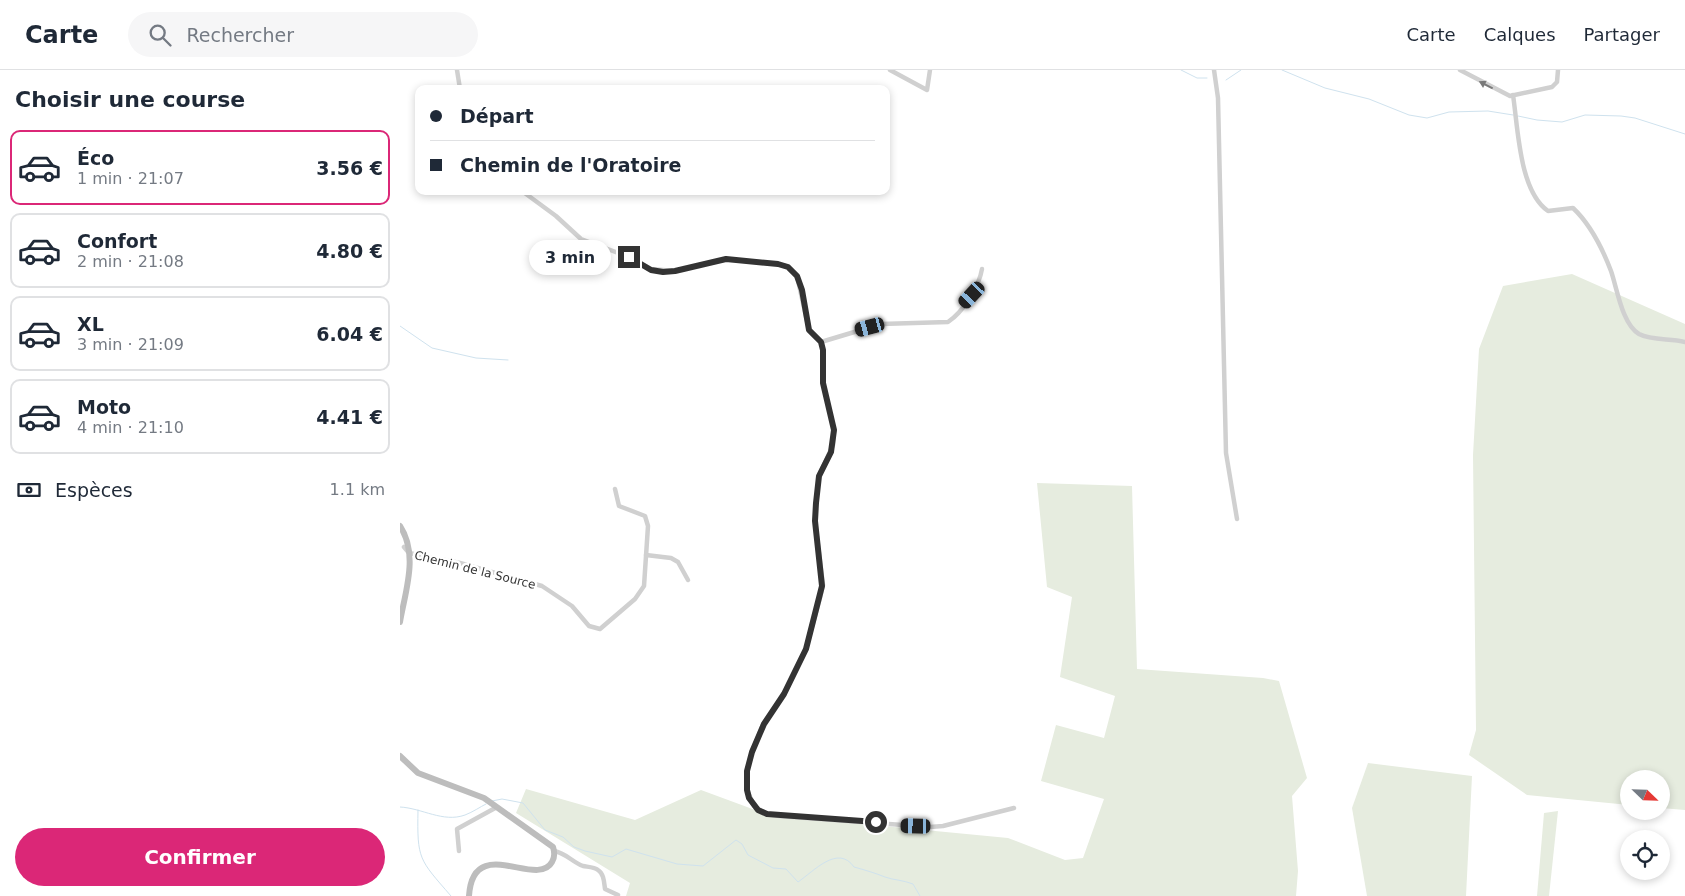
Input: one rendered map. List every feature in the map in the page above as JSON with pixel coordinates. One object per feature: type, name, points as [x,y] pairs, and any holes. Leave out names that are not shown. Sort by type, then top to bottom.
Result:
[{"type":"main road","points":[[400,526],[409,553],[408,577],[400,622]]},
{"type":"main road","points":[[400,535],[404,548],[406,567],[404,601]]},
{"type":"main road","points":[[400,756],[418,773],[470,791],[493,804],[549,842],[554,851],[554,860],[550,866],[539,870],[503,864],[483,868],[473,878],[468,896]]},
{"type":"street","points":[[457,70],[459,85]]},
{"type":"street","points":[[890,70],[927,90],[930,70]]},
{"type":"street","points":[[1214,70],[1219,124],[1226,454],[1236,519]]},
{"type":"street","points":[[1460,70],[1502,93],[1514,95],[1552,87],[1556,82],[1558,70]]},
{"type":"street","points":[[1514,95],[1523,163],[1537,201],[1548,210],[1574,208],[1589,227],[1611,271],[1623,309],[1636,332],[1647,337],[1685,342]]},
{"type":"street","points":[[527,195],[581,239],[629,257],[651,270],[675,271],[726,259],[778,264],[788,267],[797,276],[809,330],[821,342],[823,350],[823,383],[834,430],[833,445],[819,476],[815,521],[822,586],[809,638],[806,649],[784,694],[764,724],[752,752],[747,771],[749,798],[758,810],[779,816],[943,826],[1014,808]]},
{"type":"street","points":[[821,342],[881,324],[948,322],[956,317],[972,295],[980,280],[982,269]]},
{"type":"street","points":[[615,489],[620,506],[645,516],[648,526],[646,555],[671,558],[678,562],[688,580]]},
{"type":"street","points":[[404,548],[409,553]]},
{"type":"street","name":"Chemin de la Source","points":[[409,553],[460,563],[542,586],[572,606],[589,626],[600,629],[635,599],[644,586],[646,555]]},
{"type":"street","points":[[459,851],[456,835],[457,829],[493,804]]},
{"type":"street","points":[[554,851],[567,855],[574,862],[585,867],[598,870],[602,875],[605,889],[618,895]]},
{"type":"shaded area","points":[[1572,274],[1685,324],[1685,810],[1670,809],[1670,770],[1620,770],[1620,804],[1527,795],[1469,755],[1476,730],[1473,455],[1479,349],[1503,286]]},
{"type":"shaded area","points":[[1037,483],[1132,486],[1137,669],[1263,678],[1279,681],[1307,778],[1292,796],[1298,871],[1296,896],[626,896],[630,883],[516,813],[526,789],[635,820],[701,790],[769,815],[1008,838],[1065,860],[1083,858],[1104,799],[1041,781],[1056,725],[1104,738],[1115,696],[1060,677],[1072,597],[1047,587]]},
{"type":"shaded area","points":[[1368,763],[1472,776],[1466,896],[1367,896],[1352,808]]},
{"type":"shaded area","points":[[1558,811],[1549,896],[1537,896],[1544,813]]},
{"type":"waterway","points":[[1181,70],[1197,78],[1207,78]]},
{"type":"waterway","points":[[1226,80],[1241,70]]},
{"type":"waterway","points":[[1282,70],[1325,88],[1369,99],[1409,115],[1427,118],[1449,112],[1488,111],[1513,115]]},
{"type":"waterway","points":[[1518,116],[1562,122],[1585,115],[1621,116],[1635,118],[1685,134]]},
{"type":"waterway","points":[[400,326],[432,348],[476,358],[508,360]]},
{"type":"waterway","points":[[492,801],[502,799],[523,803],[545,830],[563,837],[574,847],[612,857],[626,849],[677,864],[703,866],[736,840],[742,844],[748,855],[773,868],[786,869],[798,882],[826,862],[841,858],[848,861],[854,867],[913,884],[920,896]]},
{"type":"waterway","points":[[400,807],[441,816],[457,817],[468,814],[486,804]]},
{"type":"waterway","points":[[418,810],[418,839],[422,858],[432,874],[451,896]]},
{"type":"route","points":[[629,257],[651,270],[663,272],[726,259],[778,264],[788,267],[797,276],[802,290],[809,330],[821,342],[823,350],[823,383],[834,430],[831,452],[819,476],[816,503],[815,521],[822,586],[806,649],[784,694],[764,724],[752,752],[747,771],[747,790],[754,806],[767,814],[876,822]]}]
